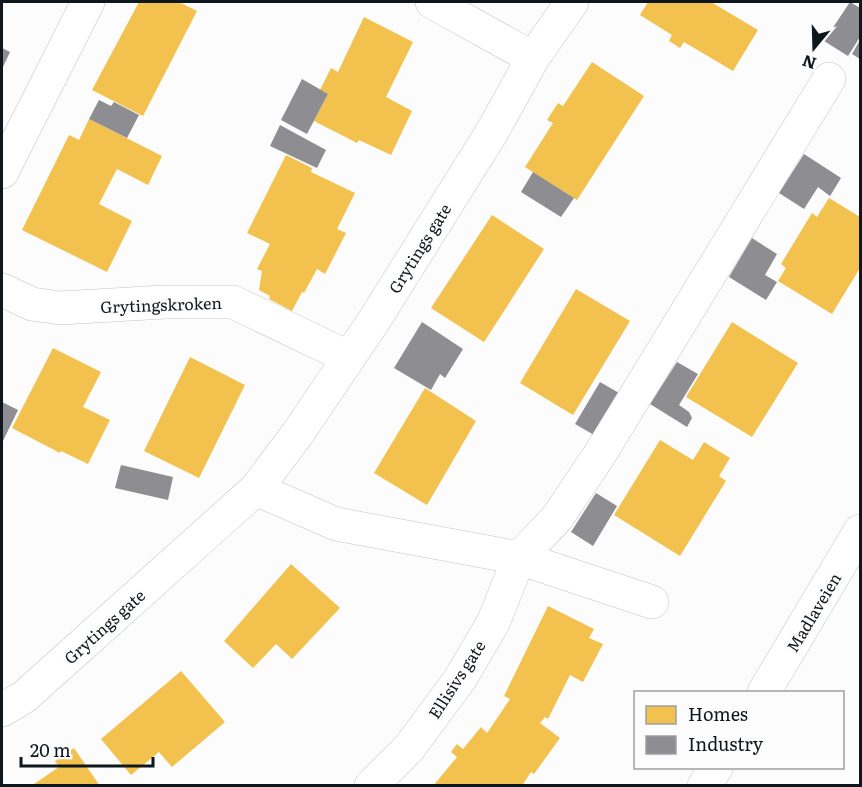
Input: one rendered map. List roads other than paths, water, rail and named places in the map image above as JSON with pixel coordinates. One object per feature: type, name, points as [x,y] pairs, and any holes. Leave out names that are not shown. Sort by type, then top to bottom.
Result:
[{"type":"street","points":[[2,172],[88,2]]},
{"type":"street","points":[[432,2],[533,58]]},
{"type":"street","name":"Grytings gate","points":[[2,710],[24,697],[256,489],[298,433],[375,319],[492,132],[533,58],[573,2]]},
{"type":"street","points":[[519,558],[557,518],[600,454],[829,79]]},
{"type":"street","name":"Grytingskroken","points":[[2,290],[32,304],[60,308],[165,302],[233,302],[348,357]]},
{"type":"street","points":[[256,489],[336,524],[519,558],[652,602]]},
{"type":"street","name":"Madlaveien","points":[[765,691],[861,531]]},
{"type":"street","name":"Ellisivs gate","points":[[371,786],[409,748],[460,679],[493,622],[519,558]]},
{"type":"street","points":[[704,786],[715,769]]}]
